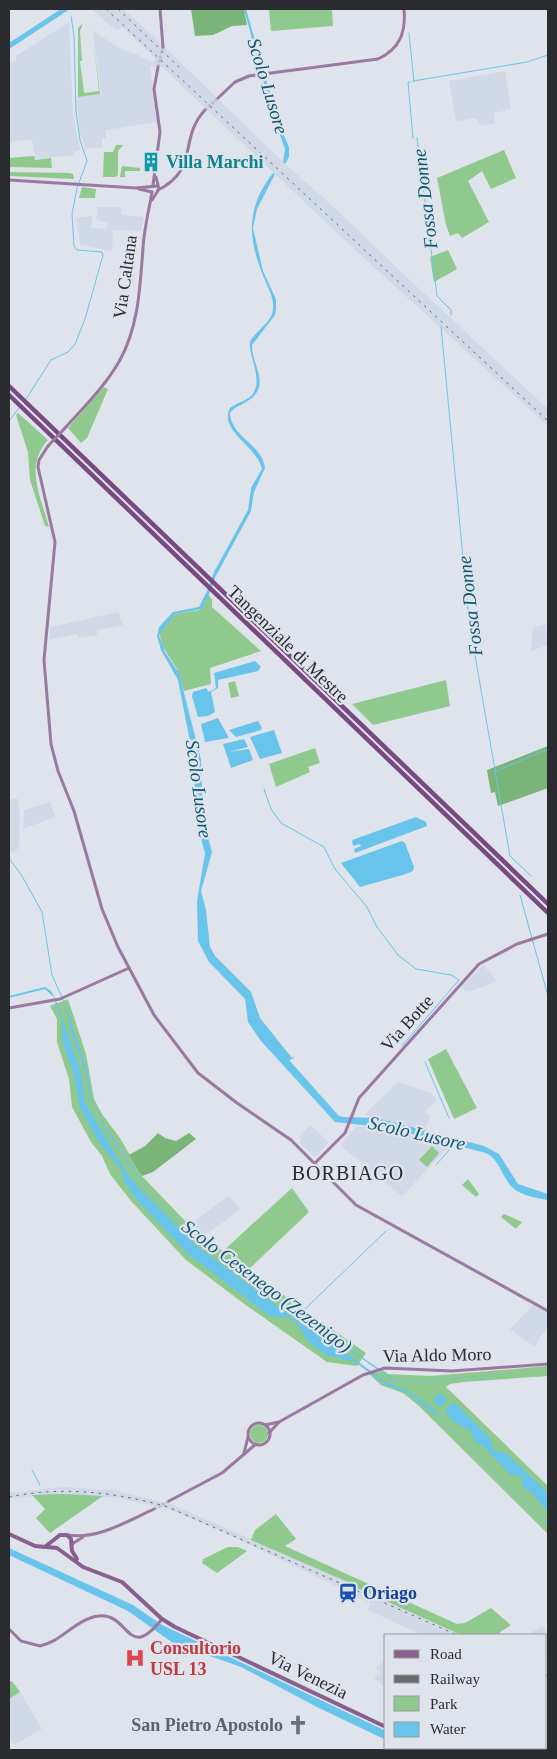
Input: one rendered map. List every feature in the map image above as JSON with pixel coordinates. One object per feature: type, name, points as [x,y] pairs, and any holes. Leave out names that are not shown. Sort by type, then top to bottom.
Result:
[{"type":"highway","name":"Tangenziale di Mestre","points":[[9,386],[548,904]]},
{"type":"highway","name":"Tangenziale di Mestre","points":[[9,395],[548,913]]},
{"type":"main road","points":[[160,9],[163,47]]},
{"type":"main road","points":[[218,98],[235,82],[256,75],[378,59],[389,53],[401,39],[405,26],[404,9]]},
{"type":"main road","name":"Via Caltana","points":[[129,968],[102,909],[74,811],[54,758],[49,732],[44,660],[55,542],[38,466],[39,460],[48,446],[100,389],[125,350],[137,309],[143,243],[155,189],[160,132],[154,83],[158,67]]},
{"type":"main road","points":[[9,180],[155,189],[169,184],[183,169],[188,155],[192,129],[205,110]]},
{"type":"main road","name":"Via Botte","points":[[315,1162],[345,1133],[359,1098],[476,967],[486,958],[532,938],[548,934]]},
{"type":"main road","points":[[9,1008],[59,1000],[129,968],[159,1022],[192,1066],[214,1087],[291,1140],[356,1205],[548,1310]]},
{"type":"main road","name":"Via Aldo Moro","points":[[265,1425],[279,1422],[363,1375],[385,1368],[452,1371],[548,1364]]},
{"type":"main road","name":"Via Aldo Moro","points":[[269,1433],[279,1422]]},
{"type":"main road","points":[[169,1501],[222,1473],[256,1444],[265,1443],[269,1433],[265,1425],[258,1423],[253,1424],[249,1428],[244,1453]]},
{"type":"main road","points":[[248,1437],[256,1444]]},
{"type":"main road","points":[[9,1534],[31,1545],[57,1548],[64,1551],[86,1536],[123,1523],[154,1509]]},
{"type":"main road","points":[[44,1546],[56,1540],[60,1535],[86,1536]]},
{"type":"main road","points":[[67,1535],[71,1539],[72,1546]]},
{"type":"main road","points":[[56,1540],[57,1548]]},
{"type":"main road","name":"Via Venezia","points":[[72,1546],[74,1556],[92,1570]]},
{"type":"main road","name":"Via Venezia","points":[[64,1551],[80,1565],[126,1585],[161,1621],[384,1726]]},
{"type":"main road","points":[[9,1629],[17,1638],[38,1646],[46,1644],[98,1616],[110,1618],[136,1637],[144,1637],[152,1632],[161,1621]]},
{"type":"shaded area","points":[[91,9],[123,9],[152,35],[283,162],[338,211],[548,409],[548,426],[353,248],[162,67],[150,66],[157,122],[106,130],[106,138],[102,138],[102,147],[86,149],[80,133],[77,97],[101,94],[93,30],[118,48],[136,54],[152,63],[156,59],[122,27],[117,31]]},
{"type":"shaded area","points":[[69,22],[73,114],[80,150],[75,151],[74,155],[35,159],[32,139],[9,142],[9,63],[16,61],[16,56]]},
{"type":"shaded area","points":[[505,71],[511,109],[494,113],[495,123],[481,126],[476,118],[456,120],[449,81]]},
{"type":"shaded area","points":[[98,207],[121,207],[121,215],[144,217],[141,231],[113,230],[112,251],[80,245],[76,218],[92,216],[91,228],[107,229],[107,223],[96,219]]},
{"type":"shaded area","points":[[118,612],[123,625],[97,630],[97,635],[79,638],[78,634],[49,640],[51,627]]},
{"type":"shaded area","points":[[546,624],[548,645],[531,651],[533,628]]},
{"type":"shaded area","points":[[17,798],[20,812],[19,847],[14,853],[9,850],[9,800]]},
{"type":"shaded area","points":[[50,802],[55,817],[23,829],[24,810]]},
{"type":"shaded area","points":[[483,965],[497,981],[469,992],[460,989]]},
{"type":"shaded area","points":[[398,1082],[431,1093],[437,1100],[425,1111],[430,1117],[425,1130],[364,1115]]},
{"type":"shaded area","points":[[310,1125],[329,1142],[315,1157],[299,1143],[301,1140],[299,1137]]},
{"type":"shaded area","points":[[368,1126],[449,1146],[402,1196],[343,1148],[342,1143],[356,1127]]},
{"type":"shaded area","points":[[228,1196],[240,1209],[225,1221],[201,1238],[187,1227]]},
{"type":"shaded area","points":[[533,1305],[548,1313],[548,1328],[541,1335],[535,1347],[510,1329]]},
{"type":"shaded area","points":[[63,1487],[112,1490],[170,1504],[328,1573],[459,1634],[420,1634],[368,1610],[370,1603],[344,1595],[338,1587],[221,1531],[168,1509],[118,1498],[81,1495],[41,1495],[9,1499],[9,1493]]},
{"type":"shaded area","points":[[542,1627],[548,1634],[548,1655],[547,1634],[529,1634]]},
{"type":"shaded area","points":[[384,1661],[384,1686],[374,1678],[381,1673],[376,1668]]},
{"type":"shaded area","points":[[20,1692],[42,1729],[14,1745],[9,1734],[9,1699]]},
{"type":"green space","points":[[191,9],[244,9],[247,25],[232,26],[213,35],[195,36]]},
{"type":"green space","points":[[269,9],[332,9],[333,26],[271,31]]},
{"type":"green space","points":[[83,23],[80,31],[82,61],[80,61],[84,93],[99,91],[93,36],[100,94],[78,97],[78,28]]},
{"type":"green space","points":[[116,145],[123,145],[118,151],[118,175],[115,177],[103,177],[104,152],[113,152]]},
{"type":"green space","points":[[504,150],[516,178],[491,189],[482,171],[468,181],[489,222],[462,238],[458,233],[450,236],[437,178]]},
{"type":"green space","points":[[34,156],[35,160],[51,158],[52,168],[9,167],[9,158]]},
{"type":"green space","points":[[122,166],[140,168],[140,171],[125,171],[125,177],[120,177]]},
{"type":"green space","points":[[9,172],[69,173],[73,174],[74,179],[9,176]]},
{"type":"green space","points":[[82,187],[96,189],[95,198],[79,198]]},
{"type":"green space","points":[[448,250],[457,269],[434,282],[430,257]]},
{"type":"green space","points":[[104,387],[108,389],[87,438],[81,443],[68,428]]},
{"type":"green space","points":[[18,413],[48,440],[37,460],[36,482],[49,527],[45,526],[30,480],[28,452],[16,415]]},
{"type":"green space","points":[[208,595],[212,599],[212,607],[261,651],[210,668],[211,684],[184,691],[177,669],[163,647],[159,632],[175,614],[200,610]]},
{"type":"green space","points":[[446,680],[450,706],[373,725],[352,704]]},
{"type":"green space","points":[[235,681],[239,696],[231,698],[228,683]]},
{"type":"green space","points":[[548,746],[548,788],[498,806],[495,792],[491,793],[487,770]]},
{"type":"green space","points":[[315,748],[320,763],[308,767],[310,772],[276,787],[269,764]]},
{"type":"green space","points":[[68,999],[86,1054],[94,1099],[142,1176],[189,1225],[187,1227],[223,1251],[292,1188],[309,1212],[248,1270],[366,1353],[357,1366],[327,1362],[243,1303],[186,1260],[131,1201],[110,1174],[102,1156],[91,1142],[72,1107],[69,1079],[57,1042],[57,1019],[50,1006]]},
{"type":"green space","points":[[446,1049],[477,1108],[454,1119],[428,1059]]},
{"type":"green space","points":[[158,1133],[165,1138],[176,1141],[189,1133],[196,1139],[153,1172],[142,1176],[129,1155],[145,1146]]},
{"type":"green space","points":[[432,1146],[439,1153],[427,1167],[419,1160]]},
{"type":"green space","points":[[468,1179],[479,1194],[476,1197],[462,1185]]},
{"type":"green space","points":[[504,1214],[522,1222],[516,1229],[501,1217]]},
{"type":"green space","points":[[548,1366],[548,1376],[463,1382],[450,1384],[446,1387],[548,1486],[548,1534],[419,1406],[403,1393],[381,1385],[369,1374],[384,1371],[388,1374],[430,1376]]},
{"type":"green space","points":[[259,1425],[265,1428],[268,1434],[265,1440],[259,1443],[253,1440],[250,1434],[253,1428]]},
{"type":"green space","points":[[32,1495],[103,1496],[50,1533],[36,1518],[45,1509]]},
{"type":"green space","points":[[276,1514],[296,1539],[285,1546],[457,1624],[465,1623],[491,1608],[511,1625],[499,1633],[501,1634],[459,1634],[357,1588],[357,1586],[251,1540],[255,1530]]},
{"type":"green space","points":[[228,1547],[238,1547],[247,1551],[217,1573],[202,1563],[203,1559]]},
{"type":"green space","points":[[12,1681],[20,1692],[9,1699],[9,1682]]},
{"type":"water","points":[[61,9],[70,9],[9,49],[9,43]]},
{"type":"water","points":[[244,9],[246,9],[279,124],[289,147],[289,157],[285,164],[283,162],[285,149],[272,113]]},
{"type":"water","points":[[273,173],[275,174],[257,209],[253,228],[263,271],[276,299],[275,315],[252,345],[259,378],[258,391],[253,397],[230,413],[235,428],[253,446],[263,460],[265,468],[254,492],[251,511],[217,574],[214,572],[248,510],[251,488],[262,469],[254,453],[234,432],[229,424],[228,416],[230,408],[249,398],[255,390],[256,376],[250,341],[268,321],[273,309],[271,296],[254,249],[252,223],[258,198]]},
{"type":"water","points":[[206,593],[208,595],[202,609],[175,614],[159,635],[165,652],[179,673],[201,760],[203,819],[212,852],[201,891],[206,910],[210,947],[215,956],[251,992],[260,1018],[292,1058],[289,1060],[338,1115],[342,1117],[377,1118],[484,1146],[499,1154],[518,1184],[548,1194],[548,1200],[525,1195],[513,1188],[495,1160],[486,1153],[389,1128],[335,1122],[261,1041],[248,1022],[245,999],[209,962],[198,941],[197,901],[205,853],[197,824],[193,757],[178,680],[161,650],[157,636],[159,627],[173,612],[199,607]]},
{"type":"water","points":[[255,661],[261,667],[258,671],[218,680],[218,688],[211,692],[215,712],[208,716],[198,717],[192,696],[193,692],[206,688],[209,692],[216,688],[214,673]]},
{"type":"water","points":[[218,718],[229,738],[205,742],[201,724]]},
{"type":"water","points":[[258,721],[262,728],[261,730],[236,737],[229,730]]},
{"type":"water","points":[[274,730],[282,753],[260,759],[250,737]]},
{"type":"water","points":[[244,739],[248,747],[229,752],[249,749],[253,760],[231,768],[223,744]]},
{"type":"water","points":[[416,817],[426,822],[427,826],[355,853],[354,849],[361,846],[360,844],[353,846],[352,840]]},
{"type":"water","points":[[402,841],[405,843],[414,867],[413,871],[406,874],[360,887],[341,863]]},
{"type":"water","points":[[45,987],[51,991],[55,998],[45,989],[9,998],[9,996]]},
{"type":"water","points":[[64,1000],[88,1073],[92,1102],[147,1189],[185,1227],[254,1282],[395,1380],[415,1381],[548,1372],[415,1382],[394,1381],[253,1283],[184,1227],[146,1189],[108,1133],[90,1099],[86,1073],[71,1032]]},
{"type":"water","points":[[55,1002],[57,1002],[81,1072],[85,1102],[122,1165],[137,1186],[197,1246],[300,1323],[328,1340],[386,1382],[407,1390],[436,1411],[439,1418],[406,1392],[386,1385],[355,1362],[326,1355],[308,1342],[298,1325],[288,1317],[271,1317],[189,1255],[137,1200],[124,1181],[121,1169],[100,1144],[80,1108],[74,1075],[62,1041],[62,1021]]},
{"type":"water","points":[[442,1394],[445,1395],[445,1405],[438,1406],[435,1405],[434,1398],[435,1395]]},
{"type":"water","points":[[454,1402],[490,1438],[493,1450],[506,1453],[544,1489],[548,1495],[548,1511],[534,1495],[523,1488],[521,1476],[510,1475],[483,1446],[474,1441],[470,1430],[459,1425],[449,1417],[445,1410]]},
{"type":"water","points":[[9,1548],[133,1605],[162,1625],[384,1730],[384,1739],[317,1707],[241,1667],[173,1643],[128,1611],[9,1555]]},
{"type":"waterway","name":"Scolo Cesenego (Zezenigo)","points":[[26,399],[51,360],[68,352],[75,344],[85,319],[103,255],[102,252],[77,250],[74,246],[72,214],[77,188],[87,161],[80,140],[76,111],[74,36],[71,16]]},
{"type":"waterway","points":[[409,33],[414,82]]},
{"type":"waterway","points":[[413,81],[527,62],[548,55]]},
{"type":"waterway","name":"Fossa Donne","points":[[410,82],[408,82],[413,138]]},
{"type":"waterway","name":"Fossa Donne","points":[[417,138],[437,296],[451,310],[451,315]]},
{"type":"waterway","name":"Fossa Donne","points":[[441,326],[469,621],[510,856],[531,876]]},
{"type":"waterway","name":"Scolo Cesenego (Zezenigo)","points":[[9,421],[19,408]]},
{"type":"waterway","name":"Scolo Lusore","points":[[206,598],[216,571]]},
{"type":"waterway","points":[[494,772],[548,749]]},
{"type":"waterway","points":[[264,789],[271,809],[281,823],[324,847],[335,869],[367,907],[377,927],[398,955],[416,969],[451,975],[459,980],[402,1046]]},
{"type":"waterway","name":"Scolo Cesenego (Zezenigo)","points":[[9,858],[22,876],[42,912],[52,975],[64,1002]]},
{"type":"waterway","name":"Fossa Donne","points":[[520,895],[548,996]]},
{"type":"waterway","points":[[288,1061],[294,1057]]},
{"type":"waterway","points":[[425,1062],[449,1118]]},
{"type":"waterway","points":[[436,1165],[451,1148]]},
{"type":"waterway","points":[[303,1311],[386,1231]]},
{"type":"waterway","points":[[438,1416],[548,1524]]},
{"type":"waterway","points":[[32,1470],[40,1485]]},
{"type":"tunnel","points":[[158,67],[163,47]]},
{"type":"tunnel","points":[[205,110],[218,98]]},
{"type":"tunnel","points":[[154,1509],[169,1501]]},
{"type":"railway","points":[[106,9],[548,421]]},
{"type":"railway","points":[[118,9],[179,67]]},
{"type":"railway","points":[[9,1497],[49,1492],[89,1492],[109,1494],[168,1507],[455,1634]]},
{"type":"place","name":"Villa Marchi","points":[[151,162]]},
{"type":"place","name":"Oriago","points":[[348,1593]]},
{"type":"place","name":"Consultorio USL 13","points":[[135,1658]]},
{"type":"place","name":"San Pietro Apostolo","points":[[298,1725]]},
{"type":"district","name":"BORBIAGO","points":[[348,1173]]}]
